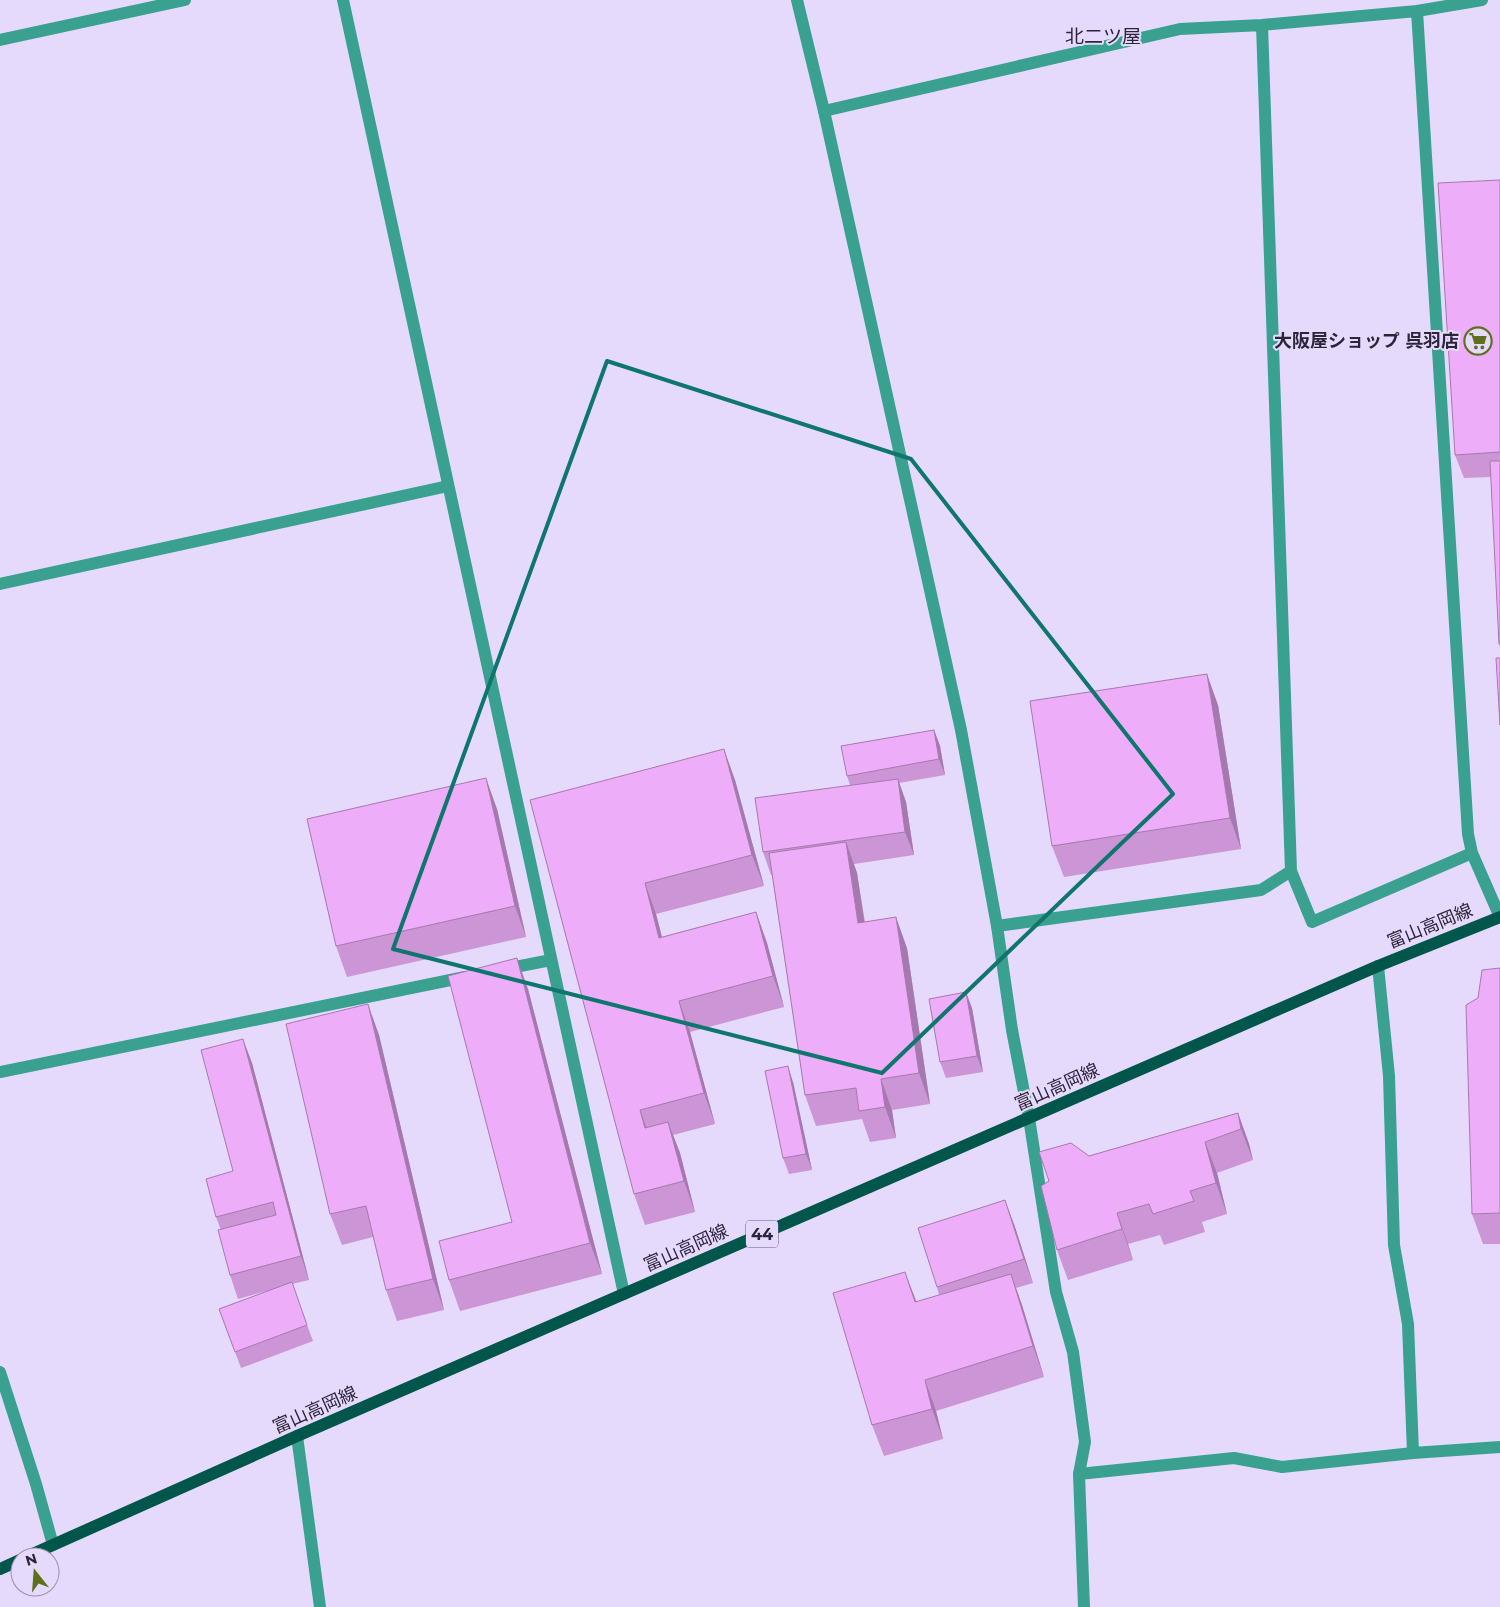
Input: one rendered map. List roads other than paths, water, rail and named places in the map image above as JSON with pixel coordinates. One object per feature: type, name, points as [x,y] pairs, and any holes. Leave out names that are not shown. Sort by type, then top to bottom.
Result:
[{"type":"main road","name":"富山高岡線","points":[[48,1547],[297,1436],[1378,966],[1500,917]]},
{"type":"street","points":[[0,40],[185,0]]},
{"type":"street","points":[[343,0],[624,1294]]},
{"type":"street","points":[[797,0],[824,111],[959,720],[997,926],[1012,1030],[1029,1118],[1056,1292],[1073,1352],[1085,1442],[1080,1474],[1084,1607]]},
{"type":"street","points":[[824,111],[1180,29],[1262,25],[1417,12],[1482,0]]},
{"type":"street","points":[[1417,12],[1468,834],[1472,853],[1500,917]]},
{"type":"street","points":[[1262,25],[1291,872],[1312,922],[1472,853]]},
{"type":"street","points":[[0,584],[448,486]]},
{"type":"street","points":[[997,926],[1260,890],[1291,872]]},
{"type":"street","points":[[493,972],[551,960]]},
{"type":"street","points":[[1378,966],[1389,1076],[1394,1244],[1408,1324],[1413,1453]]},
{"type":"street","points":[[0,1072],[474,976]]},
{"type":"street","points":[[0,1372],[36,1484],[53,1545]]},
{"type":"street","points":[[297,1436],[320,1607]]},
{"type":"street","points":[[1080,1474],[1234,1458],[1282,1467],[1413,1453],[1500,1447]]},
{"type":"place","name":"大阪屋ショップ 呉羽店","points":[[1478,341]]},
{"type":"district","name":"北二ツ屋","points":[[1103,36]]}]
